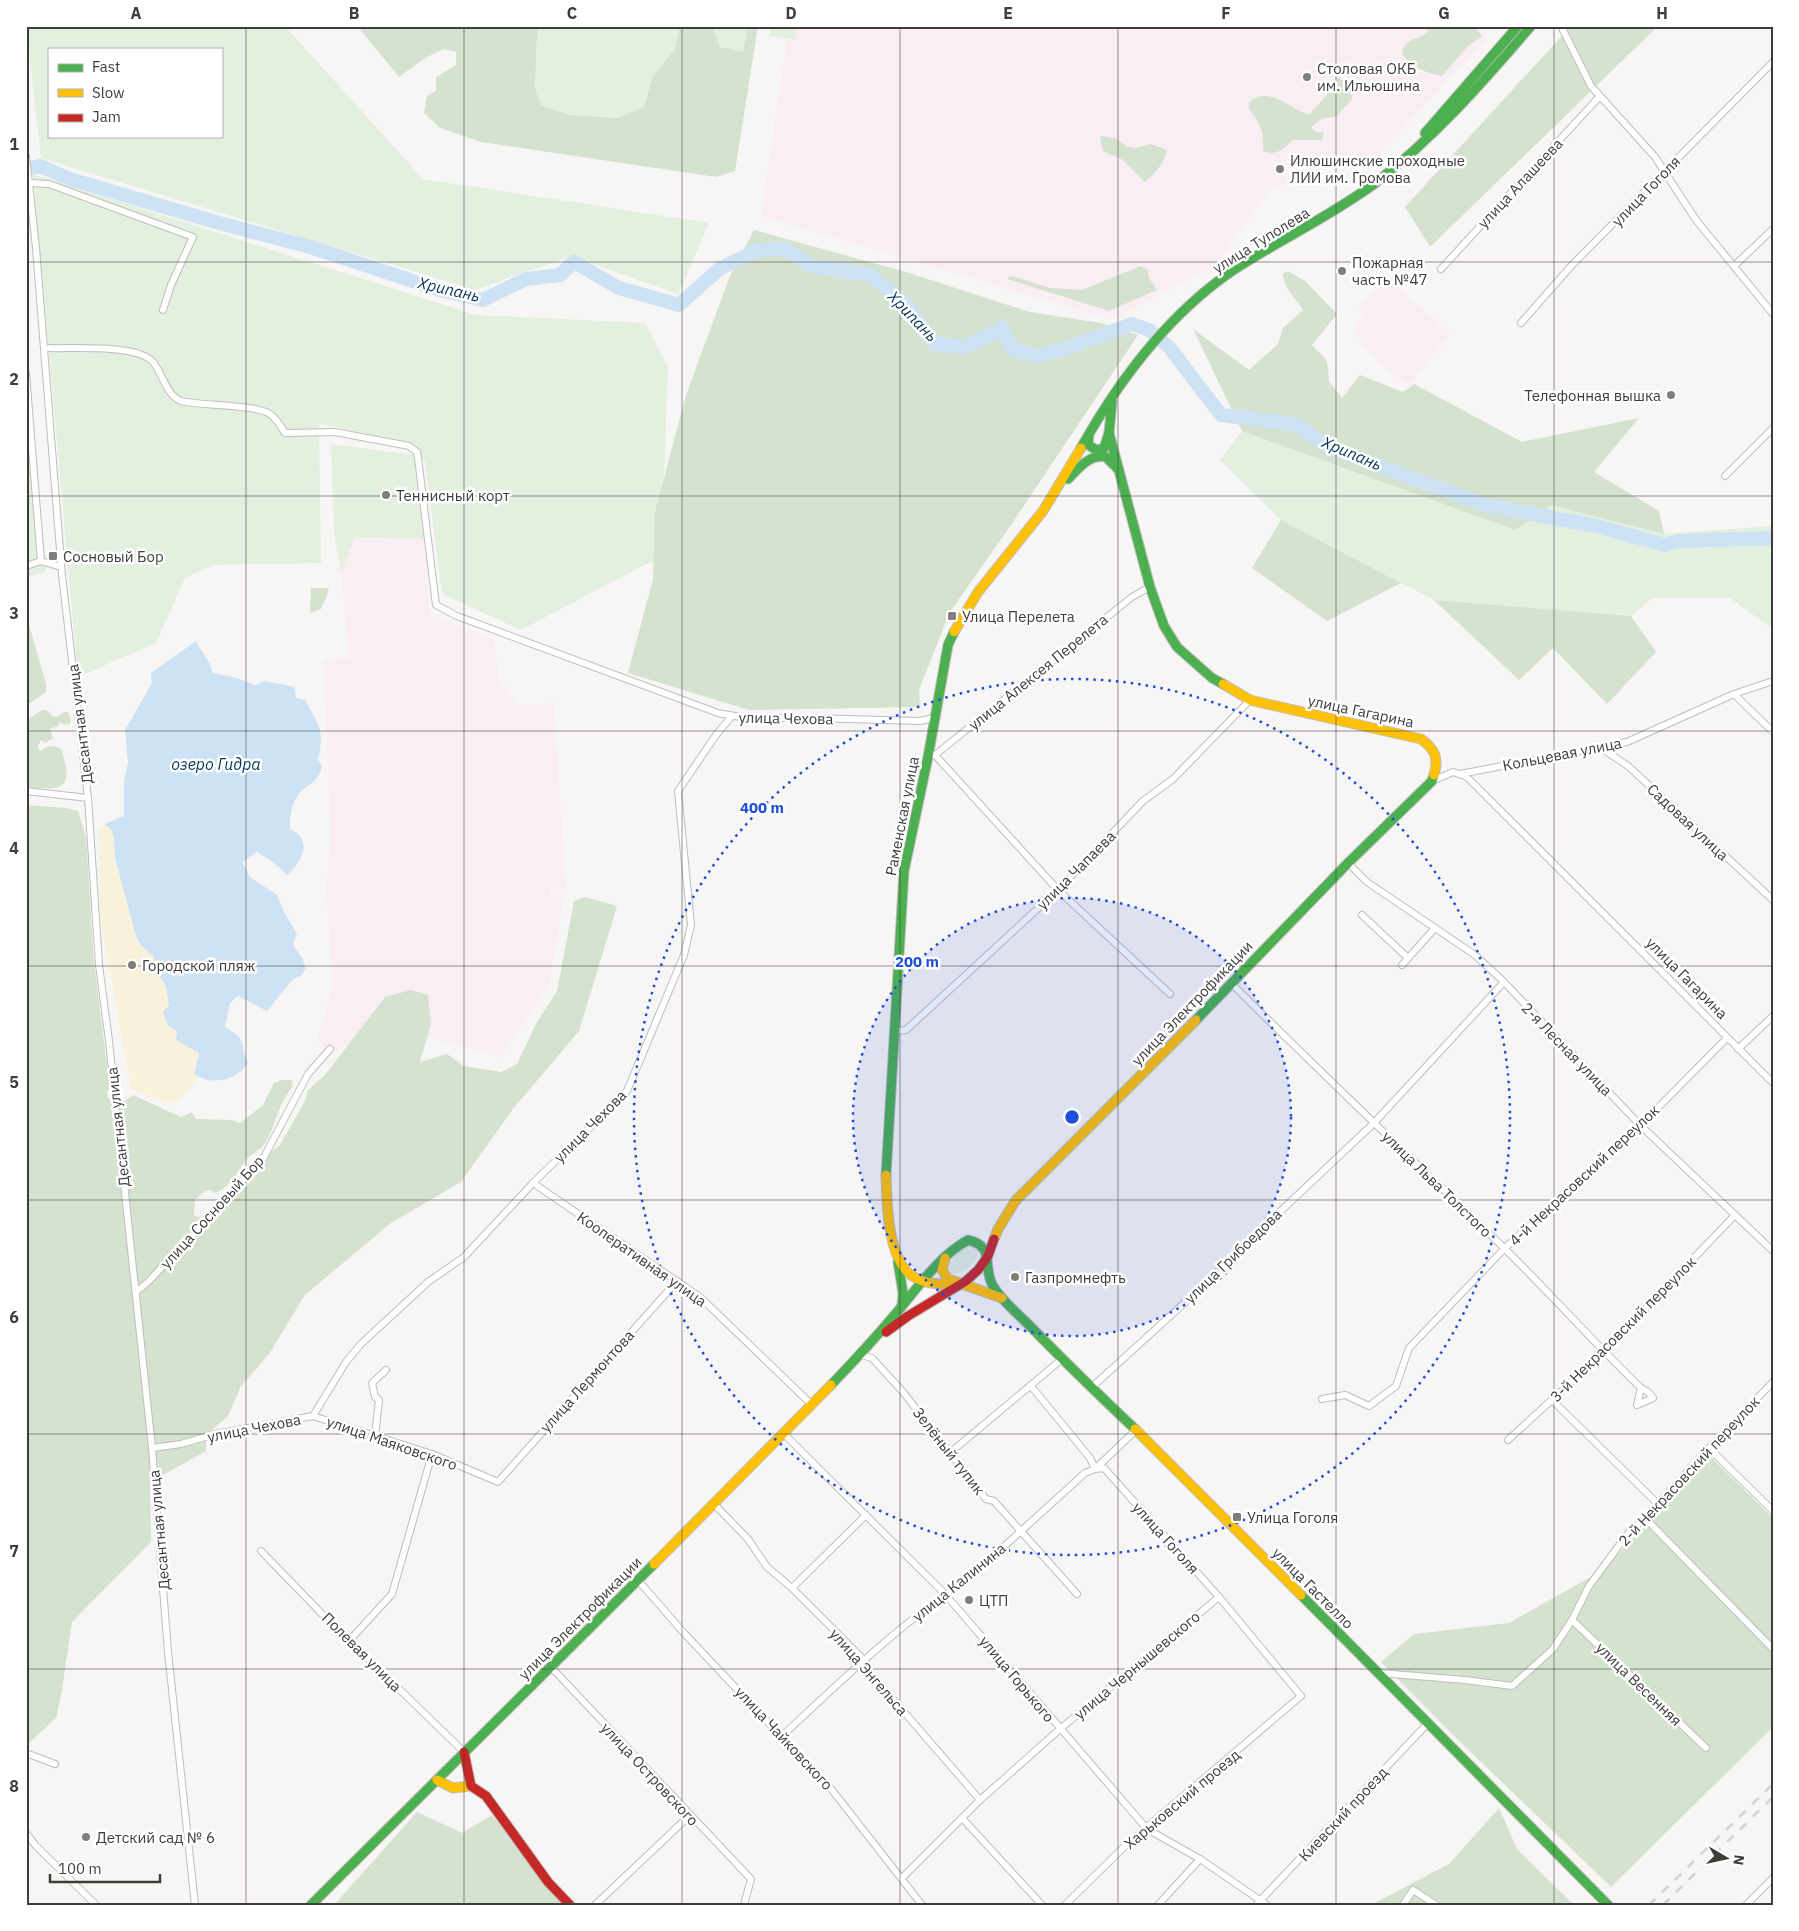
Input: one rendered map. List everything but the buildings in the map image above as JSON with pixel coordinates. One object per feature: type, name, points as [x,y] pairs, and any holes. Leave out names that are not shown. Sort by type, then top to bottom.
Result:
[{"type":"main road","name":"улица Туполева","points":[[1398,163],[1518,26]]},
{"type":"main road","name":"улица Туполева","points":[[1113,395],[1166,329],[1190,304],[1237,267],[1341,206],[1398,163],[1444,123],[1532,26]]},
{"type":"main road","name":"Раменская улица","points":[[924,1280],[914,1277],[906,1270],[894,1244],[888,1212],[888,1142],[904,871],[932,756],[934,718],[948,645],[967,607],[1034,524],[1060,488],[1092,428],[1113,395]]},
{"type":"main road","name":"улица Гагарина","points":[[1113,395],[1109,433],[1150,587],[1164,626],[1176,647],[1212,678],[1250,700],[1421,739],[1432,746],[1436,754],[1438,762],[1432,781]]},
{"type":"main road","points":[[1092,428],[1087,440],[1092,449],[1097,451],[1104,448],[1109,433]]},
{"type":"main road","points":[[1060,488],[1083,464],[1095,457],[1106,457],[1119,469]]},
{"type":"main road","name":"улица Электрофикации","points":[[988,1256],[998,1229],[1016,1200],[1127,1090],[1348,863],[1432,781]]},
{"type":"main road","points":[[968,1240],[982,1246],[988,1256],[978,1270],[960,1284],[901,1321],[863,1352],[924,1280],[957,1246],[968,1240]]},
{"type":"main road","points":[[894,1244],[902,1284],[901,1307]]},
{"type":"main road","points":[[946,1256],[942,1270],[944,1276],[960,1284]]},
{"type":"main road","name":"улица Гастелло","points":[[988,1256],[992,1285],[1003,1298],[1091,1388],[1136,1430],[1380,1673],[1606,1902]]},
{"type":"main road","points":[[924,1280],[941,1284],[960,1284]]},
{"type":"main road","name":"улица Гастелло","points":[[960,1284],[1003,1298]]},
{"type":"main road","name":"улица Электрофикации","points":[[311,1905],[714,1504],[863,1352]]},
{"type":"main road","points":[[464,1752],[471,1786]]},
{"type":"main road","points":[[437,1780],[446,1787],[454,1789],[471,1786],[486,1796],[544,1876],[570,1905]]},
{"type":"street","points":[[1561,26],[1591,86],[1665,171],[1696,220],[1773,314]]},
{"type":"street","name":"улица Гоголя","points":[[1521,323],[1572,265],[1773,62]]},
{"type":"street","name":"улица Алашеева","points":[[1441,269],[1600,96]]},
{"type":"street","name":"Десантная улица","points":[[26,156],[46,348],[61,567],[88,798],[99,966],[109,1041],[152,1448],[168,1652],[195,1905]]},
{"type":"street","points":[[30,183],[49,184],[193,238],[171,285],[163,310]]},
{"type":"street","points":[[1734,266],[1773,229]]},
{"type":"street","points":[[46,348],[121,349],[143,355],[152,361],[170,393],[181,400],[256,410],[271,414],[285,433],[335,432],[409,446],[416,452],[418,458],[436,605],[457,616],[718,713],[732,716]]},
{"type":"street","points":[[26,373],[41,561]]},
{"type":"street","points":[[1725,476],[1773,428]]},
{"type":"street","points":[[26,566],[41,561],[61,567]]},
{"type":"street","name":"улица Алексея Перелета","points":[[932,756],[1132,596],[1150,587]]},
{"type":"street","name":"Кольцевая улица","points":[[1460,774],[1627,742],[1734,694],[1773,681]]},
{"type":"street","points":[[1734,694],[1773,732]]},
{"type":"street","name":"улица Чапаева","points":[[895,1031],[906,1030],[1058,890],[1143,801],[1173,779],[1250,700]]},
{"type":"street","name":"улица Чехова","points":[[152,1448],[181,1444],[215,1434],[313,1416],[346,1362],[361,1344],[428,1282],[464,1257],[532,1183],[628,1091],[684,955],[692,925],[678,791],[716,735],[732,716],[746,718],[920,721],[934,718]]},
{"type":"street","name":"Садовая улица","points":[[1601,748],[1628,766],[1773,900]]},
{"type":"street","points":[[932,756],[1058,890],[1170,994]]},
{"type":"street","points":[[1432,781],[1453,772],[1460,774]]},
{"type":"street","name":"улица Гагарина","points":[[1460,774],[1476,786],[1773,1083]]},
{"type":"street","points":[[26,791],[88,798]]},
{"type":"street","name":"2-я Лесная улица","points":[[1348,863],[1367,882],[1475,955],[1504,982],[1640,1125],[1773,1251]]},
{"type":"street","points":[[1362,914],[1408,958]]},
{"type":"street","points":[[1402,965],[1435,928]]},
{"type":"street","name":"улица Грибоедова","points":[[1091,1388],[1203,1286],[1374,1124],[1504,982]]},
{"type":"street","name":"улица Льва Толстого","points":[[1231,983],[1374,1124],[1505,1248],[1641,1388]]},
{"type":"street","points":[[1738,1049],[1773,1016]]},
{"type":"street","name":"4-й Некрасовский переулок","points":[[1322,1399],[1345,1395],[1369,1406],[1396,1386],[1409,1348],[1505,1248],[1577,1182],[1616,1150],[1727,1038]]},
{"type":"street","name":"улица Сосновый Бор","points":[[136,1292],[148,1282],[263,1159],[308,1074],[330,1049]]},
{"type":"street","name":"Кооперативная улица","points":[[532,1183],[677,1281],[709,1305],[812,1404]]},
{"type":"street","name":"3-й Некрасовский переулок","points":[[1508,1440],[1604,1352],[1735,1215]]},
{"type":"street","name":"улица Лермонтова","points":[[498,1482],[677,1281]]},
{"type":"street","name":"Зелёный тупик","points":[[863,1352],[872,1358],[903,1392],[986,1499],[994,1501],[1077,1594]]},
{"type":"street","points":[[951,1452],[1062,1359]]},
{"type":"street","points":[[375,1436],[378,1400],[372,1383],[386,1370]]},
{"type":"street","name":"2-й Некрасовский переулок","points":[[1572,1620],[1589,1586],[1629,1532],[1646,1518],[1709,1448],[1773,1382]]},
{"type":"street","name":"улица Гоголя","points":[[1031,1386],[1090,1458],[1095,1469],[1104,1468],[1219,1597],[1301,1696]]},
{"type":"street","points":[[1552,1400],[1658,1504]]},
{"type":"street","name":"улица Маяковского","points":[[313,1416],[432,1454],[498,1482]]},
{"type":"street","name":"улица Калинина","points":[[782,1736],[861,1662],[945,1594],[967,1580],[1086,1472],[1095,1469],[1136,1430]]},
{"type":"street","name":"улица Горького","points":[[783,1433],[945,1594],[1147,1829],[1200,1859],[1265,1902]]},
{"type":"street","points":[[1709,1448],[1773,1511]]},
{"type":"street","points":[[350,1640],[392,1594],[432,1454]]},
{"type":"street","name":"улица Энгельса","points":[[714,1504],[748,1539],[767,1567],[792,1588],[861,1657],[861,1662],[980,1800]]},
{"type":"street","points":[[792,1588],[866,1515]]},
{"type":"street","points":[[1646,1518],[1773,1649]]},
{"type":"street","name":"Полевая улица","points":[[262,1551],[464,1752]]},
{"type":"street","name":"улица Чайковского","points":[[637,1579],[683,1632],[832,1790],[902,1878],[913,1896],[922,1905]]},
{"type":"street","name":"улица Чернышевского","points":[[902,1878],[980,1800],[1060,1729],[1219,1597]]},
{"type":"street","points":[[1380,1673],[1512,1686],[1553,1649],[1572,1620]]},
{"type":"street","name":"улица Весенняя","points":[[1572,1620],[1706,1748]]},
{"type":"street","name":"улица Островского","points":[[551,1667],[689,1816],[751,1879],[744,1905]]},
{"type":"street","name":"Харьковский проезд","points":[[1066,1905],[1127,1844],[1147,1829],[1301,1696]]},
{"type":"street","name":"Киевский проезд","points":[[1256,1905],[1265,1902],[1428,1723]]},
{"type":"street","points":[[26,1753],[55,1764]]},
{"type":"street","points":[[595,1905],[689,1816]]},
{"type":"street","points":[[962,1818],[1042,1905]]},
{"type":"street","points":[[26,1833],[36,1846],[96,1905]]},
{"type":"street","points":[[1158,1905],[1200,1859]]},
{"type":"street","points":[[1746,1905],[1773,1878]]},
{"type":"street","points":[[1403,1905],[1413,1890],[1436,1905]]},
{"type":"shaded area","points":[[789,26],[1483,26],[1480,30],[1489,37],[1371,162],[1303,154],[1298,159],[1295,158],[1283,175],[1287,178],[1282,186],[1279,184],[1275,188],[1273,187],[1214,267],[1111,320],[761,216]]},
{"type":"shaded area","points":[[1387,277],[1450,334],[1409,385],[1388,370],[1364,348],[1353,329],[1362,317],[1359,307]]},
{"type":"shaded area","points":[[355,537],[424,539],[430,614],[493,639],[499,678],[517,705],[554,703],[566,890],[550,888],[549,895],[564,898],[550,983],[500,1057],[411,1033],[342,1045],[334,1054],[317,1040],[333,987],[326,888],[331,835],[323,660],[349,658],[341,573]]},
{"type":"green space","points":[[26,26],[285,26],[423,179],[709,223],[678,294],[571,256],[475,290],[41,158]]},
{"type":"green space","points":[[357,26],[539,26],[535,89],[541,105],[570,115],[617,118],[644,107],[653,76],[675,49],[680,26],[712,26],[720,47],[743,52],[748,26],[758,26],[735,171],[716,177],[481,142],[440,128],[424,113],[427,96],[436,91],[436,77],[456,65],[456,52],[444,49],[425,58],[399,77]]},
{"type":"green space","points":[[539,26],[680,26],[675,49],[653,76],[644,107],[617,118],[570,115],[541,105],[535,90]]},
{"type":"green space","points":[[712,26],[748,26],[743,52],[720,47]]},
{"type":"green space","points":[[771,26],[798,26],[795,40],[769,36]]},
{"type":"green space","points":[[1424,26],[1474,26],[1482,36],[1467,47],[1442,76],[1419,69],[1405,59],[1402,54],[1406,44],[1421,37],[1428,31]]},
{"type":"green space","points":[[1571,26],[1658,26],[1430,247],[1405,207]]},
{"type":"green space","points":[[1337,76],[1343,81],[1353,98],[1337,116],[1322,119],[1311,127],[1316,132],[1324,132],[1322,140],[1292,140],[1279,151],[1272,153],[1263,151],[1261,128],[1249,109],[1249,102],[1257,97],[1272,97],[1309,115],[1336,84]]},
{"type":"green space","points":[[1100,136],[1115,138],[1128,147],[1136,148],[1151,144],[1167,150],[1159,167],[1145,182],[1123,160],[1103,151]]},
{"type":"green space","points":[[33,174],[476,315],[645,323],[668,367],[661,559],[646,564],[521,630],[442,594],[425,462],[410,442],[319,424],[321,563],[213,565],[185,578],[156,643],[78,677]]},
{"type":"green space","points":[[754,230],[906,272],[1030,312],[1101,323],[1138,335],[1011,525],[950,612],[919,690],[920,707],[749,710],[628,673],[653,579],[655,512],[686,395],[730,276]]},
{"type":"green space","points":[[1141,266],[1148,270],[1149,278],[1157,290],[1109,311],[1007,279],[1011,276],[1051,288],[1082,290]]},
{"type":"green space","points":[[1288,271],[1305,281],[1337,314],[1312,345],[1327,361],[1329,381],[1342,398],[1360,375],[1403,392],[1414,384],[1522,442],[1639,418],[1594,472],[1659,511],[1664,534],[1551,505],[1515,530],[1242,431],[1193,329],[1249,370],[1278,344],[1283,328],[1303,310],[1287,288],[1282,274]]},
{"type":"green space","points":[[26,354],[46,568],[45,572],[26,577]]},
{"type":"green space","points":[[1242,431],[1515,530],[1551,505],[1664,534],[1773,526],[1773,629],[1730,598],[1652,598],[1631,616],[1434,600],[1281,520],[1220,460]]},
{"type":"green space","points":[[331,444],[414,455],[424,539],[355,537],[341,573],[334,533]]},
{"type":"green space","points":[[1281,520],[1401,583],[1327,621],[1252,568]]},
{"type":"green space","points":[[311,588],[329,588],[321,609],[310,613]]},
{"type":"green space","points":[[1434,600],[1631,616],[1656,652],[1607,704],[1553,648],[1519,680]]},
{"type":"green space","points":[[26,614],[46,684],[46,692],[26,706]]},
{"type":"green space","points":[[42,710],[47,710],[52,716],[56,717],[64,712],[68,712],[71,721],[69,724],[64,725],[60,722],[58,726],[50,729],[53,738],[45,743],[41,740],[37,748],[40,751],[54,746],[60,748],[62,752],[66,767],[65,782],[55,788],[26,787],[27,720]]},
{"type":"green space","points":[[26,805],[66,808],[78,811],[86,837],[94,963],[110,1089],[107,1092],[108,1098],[123,1102],[133,1095],[181,1117],[192,1112],[196,1119],[231,1120],[240,1123],[263,1105],[274,1083],[282,1080],[292,1080],[292,1087],[281,1105],[264,1145],[248,1158],[225,1187],[215,1193],[211,1190],[205,1191],[195,1200],[194,1215],[201,1218],[200,1221],[211,1215],[227,1196],[239,1194],[262,1169],[270,1153],[280,1145],[305,1101],[308,1090],[325,1075],[385,997],[411,990],[428,995],[431,1024],[420,1062],[447,1054],[464,1066],[501,1072],[517,1064],[537,1022],[557,991],[574,901],[585,897],[617,906],[579,1031],[513,1109],[461,1182],[391,1223],[305,1295],[269,1354],[241,1386],[228,1416],[206,1435],[206,1451],[150,1482],[151,1542],[72,1622],[56,1718],[26,1746]]},
{"type":"green space","points":[[969,1243],[979,1249],[973,1263],[965,1270],[951,1273],[947,1265],[948,1259]]},
{"type":"green space","points":[[1710,1456],[1773,1518],[1773,1727],[1611,1887],[1453,1735],[1381,1662],[1414,1634],[1509,1623],[1603,1570]]},
{"type":"green space","points":[[1499,1808],[1517,1849],[1574,1905],[1371,1905],[1449,1864]]},
{"type":"green space","points":[[417,1812],[462,1833],[492,1815],[565,1905],[334,1905]]},
{"type":"sand","name":"Городской пляж","points":[[104,824],[111,829],[114,838],[115,858],[136,936],[140,944],[153,956],[158,974],[166,986],[169,1005],[163,1012],[168,1026],[177,1031],[176,1040],[199,1053],[194,1074],[198,1077],[180,1100],[168,1103],[131,1089],[100,915],[99,829]]},
{"type":"water","name":"озеро Гидра","points":[[196,641],[208,660],[213,673],[237,678],[255,685],[265,681],[295,687],[296,698],[305,700],[321,734],[318,759],[322,767],[315,781],[299,794],[294,802],[290,820],[290,829],[300,836],[304,846],[298,863],[287,875],[273,862],[257,852],[242,862],[250,877],[277,895],[284,912],[297,934],[294,946],[302,957],[306,968],[301,976],[293,979],[267,1011],[238,996],[230,1003],[225,1027],[237,1035],[242,1042],[248,1063],[231,1078],[216,1081],[201,1078],[194,1074],[199,1053],[176,1040],[177,1031],[168,1026],[163,1012],[169,1005],[166,986],[158,974],[153,956],[140,944],[136,936],[115,858],[114,838],[111,829],[104,824],[124,816],[124,780],[128,762],[125,730],[152,683],[151,673]]},
{"type":"waterway","name":"Хрипань","points":[[32,168],[40,166],[70,179],[219,223],[307,246],[440,290],[483,300],[526,279],[560,275],[574,262],[619,288],[679,305],[719,269],[756,251],[782,248],[812,266],[870,275],[904,302],[934,343],[964,348],[1002,328],[1013,350],[1038,356],[1067,348],[1132,324],[1149,330],[1169,347],[1221,415],[1295,424],[1330,448],[1485,505],[1596,526],[1665,545],[1678,541],[1773,538]]},
{"type":"railway","points":[[1649,1905],[1773,1784]]},
{"type":"railway","points":[[1663,1905],[1773,1797]]},
{"type":"traffic: fast","points":[[1425,133],[1518,26]]},
{"type":"traffic: fast","points":[[1081,448],[1129,374],[1166,328],[1187,308],[1232,271],[1357,196],[1396,166],[1457,109],[1531,26]]},
{"type":"traffic: fast","points":[[1112,402],[1109,433],[1150,587],[1164,626],[1177,647],[1212,678],[1223,684]]},
{"type":"traffic: fast","points":[[1089,435],[1088,444],[1093,448],[1099,449],[1104,448],[1109,433]]},
{"type":"traffic: fast","points":[[1068,479],[1080,466],[1094,458],[1106,457],[1118,469]]},
{"type":"traffic: fast","points":[[886,1175],[904,871],[928,757],[948,645],[954,632]]},
{"type":"traffic: fast","points":[[1196,1020],[1348,863],[1432,781],[1434,775]]},
{"type":"traffic: fast","points":[[831,1385],[882,1330],[939,1263],[968,1240],[977,1243],[985,1252],[988,1272],[996,1291],[1135,1429]]},
{"type":"traffic: fast","points":[[898,1262],[903,1293],[902,1305]]},
{"type":"traffic: fast","points":[[311,1905],[654,1564]]},
{"type":"traffic: fast","points":[[1301,1595],[1608,1905]]},
{"type":"traffic: slow","points":[[954,632],[978,592],[1043,511],[1081,448]]},
{"type":"traffic: slow","points":[[1223,684],[1250,700],[1421,739],[1430,746],[1435,754],[1434,775]]},
{"type":"traffic: slow","points":[[994,1239],[1016,1200],[1196,1020]]},
{"type":"traffic: slow","points":[[886,1175],[890,1228],[897,1256],[903,1267],[911,1275],[928,1283],[960,1284]]},
{"type":"traffic: slow","points":[[945,1258],[942,1270],[948,1279],[1002,1298]]},
{"type":"traffic: slow","points":[[654,1564],[831,1385]]},
{"type":"traffic: slow","points":[[1135,1429],[1301,1595]]},
{"type":"traffic: slow","points":[[437,1780],[453,1788],[471,1786]]},
{"type":"traffic: jam","points":[[886,1332],[908,1316],[966,1281],[978,1270],[988,1256],[994,1239]]},
{"type":"traffic: jam","points":[[464,1752],[471,1786],[486,1796],[548,1882],[570,1905]]},
{"type":"place","name":"Столовая ОКБ им. Ильюшина","points":[[1307,77]]},
{"type":"place","name":"Илюшинские проходные ЛИИ им. Громова","points":[[1280,169]]},
{"type":"place","name":"Пожарная часть №47","points":[[1342,271]]},
{"type":"place","name":"Телефонная вышка","points":[[1671,395]]},
{"type":"place","name":"Теннисный корт","points":[[386,495]]},
{"type":"place","name":"Сосновый Бор","points":[[53,556]]},
{"type":"place","name":"Улица Перелета","points":[[952,616]]},
{"type":"place","name":"Городской пляж","points":[[132,965]]},
{"type":"place","name":"Газпромнефть","points":[[1015,1277]]},
{"type":"place","name":"Улица Гоголя","points":[[1237,1517]]},
{"type":"place","name":"ЦТП","points":[[969,1600]]},
{"type":"place","name":"Детский сад № 6","points":[[86,1837]]}]
